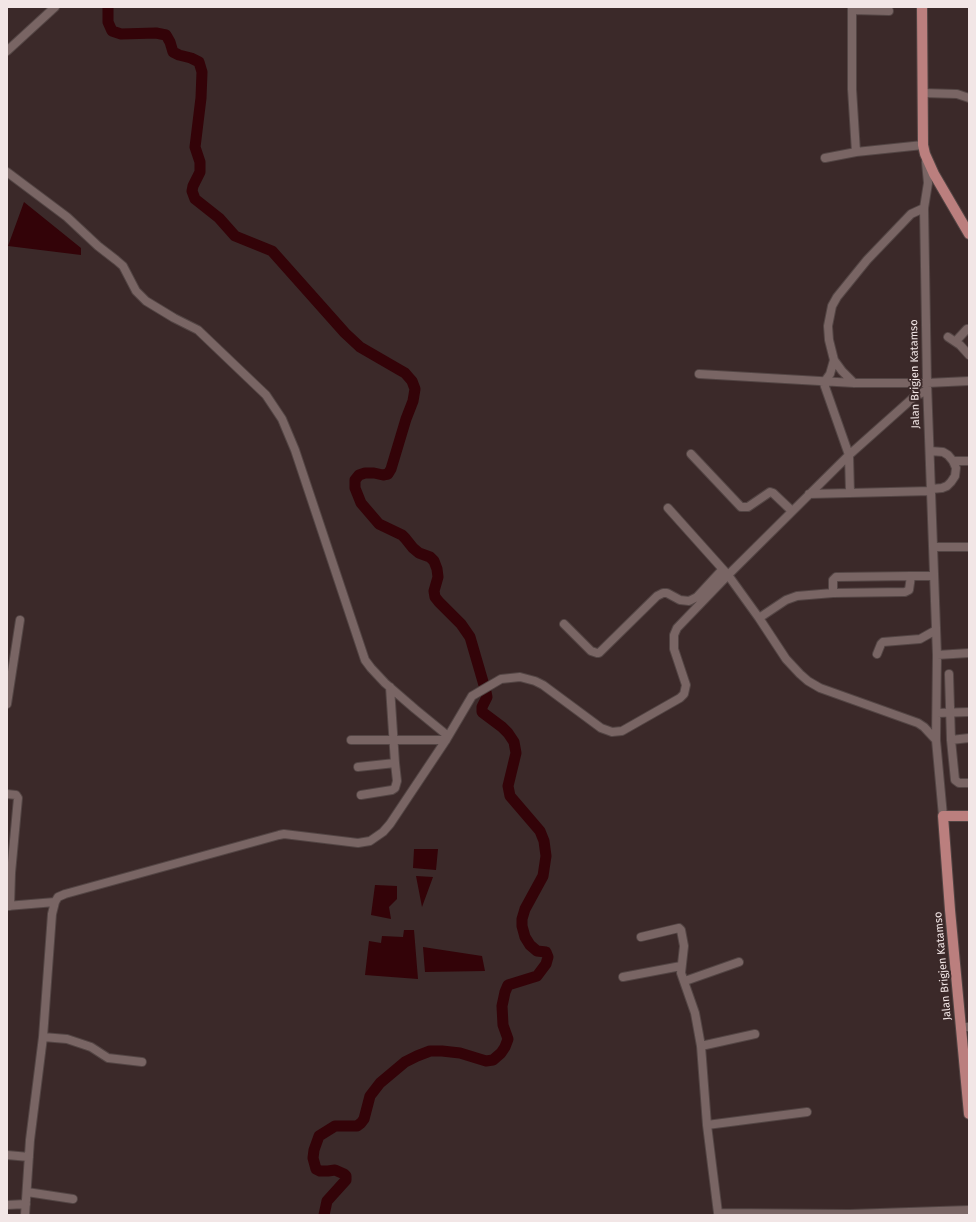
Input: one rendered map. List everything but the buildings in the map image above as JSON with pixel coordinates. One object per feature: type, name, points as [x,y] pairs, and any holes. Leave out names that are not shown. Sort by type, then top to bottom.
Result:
[{"type":"main road","name":"Jalan Brigjen Katamso","points":[[922,7],[924,150]]},
{"type":"main road","points":[[924,150],[934,174],[969,234]]},
{"type":"main road","name":"Jalan Brigjen Katamso","points":[[943,816],[965,1027],[969,1114]]},
{"type":"main road","points":[[943,816],[969,816]]},
{"type":"street","points":[[7,51],[55,7]]},
{"type":"street","points":[[856,152],[852,89],[852,8],[888,11]]},
{"type":"street","points":[[923,93],[957,94],[969,98]]},
{"type":"street","points":[[825,158],[856,152],[924,150]]},
{"type":"street","name":"Jalan Brigjen Katamso","points":[[924,150],[928,167],[928,183],[924,208],[927,386],[937,655],[936,740],[943,816]]},
{"type":"street","points":[[7,172],[67,217],[98,246],[123,266],[136,291],[146,301],[174,318],[198,330],[266,395],[282,419],[295,450],[365,660],[371,668],[414,710],[447,738]]},
{"type":"street","points":[[854,383],[834,360],[828,326],[832,306],[837,297],[867,260],[911,214],[924,208]]},
{"type":"street","points":[[956,341],[968,329]]},
{"type":"street","points":[[948,336],[956,341],[969,355]]},
{"type":"street","points":[[824,381],[830,374],[834,360]]},
{"type":"street","points":[[699,374],[927,386],[969,381]]},
{"type":"street","points":[[824,381],[849,455],[850,493]]},
{"type":"street","points":[[564,624],[591,651],[597,654],[657,596],[667,593],[680,600],[689,601],[697,597],[792,511],[849,455],[927,386]]},
{"type":"street","points":[[809,494],[931,490],[942,488],[951,482],[955,476],[956,468],[948,455],[943,452],[930,451]]},
{"type":"street","points":[[691,454],[741,507],[748,507],[770,492],[774,493],[792,511]]},
{"type":"street","points":[[953,461],[969,461]]},
{"type":"street","points":[[668,508],[725,573],[786,659],[808,681],[820,688],[918,723],[924,727],[936,740]]},
{"type":"street","points":[[933,547],[969,547]]},
{"type":"street","points":[[25,1215],[29,1157],[43,1038],[52,914],[58,897],[278,834],[358,843],[370,841],[383,832],[390,824],[447,738],[472,696],[501,679],[520,677],[535,681],[543,685],[600,728],[612,732],[622,731],[680,698],[684,694],[686,685],[674,649],[674,635],[677,628],[725,573]]},
{"type":"street","points":[[758,618],[786,600],[796,596],[833,593],[906,592],[909,590],[911,576]]},
{"type":"street","points":[[833,593],[833,580],[836,577],[934,576]]},
{"type":"street","points":[[7,704],[20,620]]},
{"type":"street","points":[[877,654],[883,642],[920,639],[936,630]]},
{"type":"street","points":[[937,655],[969,653]]},
{"type":"street","points":[[949,674],[951,740],[956,781],[959,783],[969,783]]},
{"type":"street","points":[[361,795],[392,790],[395,788],[397,781],[390,687]]},
{"type":"street","points":[[936,714],[969,712]]},
{"type":"street","points":[[351,740],[447,738]]},
{"type":"street","points":[[951,740],[969,738]]},
{"type":"street","points":[[358,767],[395,763]]},
{"type":"street","points":[[7,794],[16,795],[18,798],[8,906],[55,902]]},
{"type":"street","points":[[641,937],[680,928],[684,946],[681,973],[695,1013],[701,1046],[718,1214],[850,1215],[969,1210]]},
{"type":"street","points":[[685,981],[739,962]]},
{"type":"street","points":[[623,977],[681,966]]},
{"type":"street","points":[[701,1046],[755,1034]]},
{"type":"street","points":[[43,1038],[67,1039],[91,1047],[108,1058],[142,1062]]},
{"type":"street","points":[[708,1125],[807,1112]]},
{"type":"street","points":[[7,1154],[29,1157]]},
{"type":"street","points":[[27,1192],[73,1199]]},
{"type":"street","points":[[7,1205],[26,1204]]},
{"type":"shaded area","points":[[24,202],[81,248],[81,255],[8,246]]},
{"type":"shaded area","points":[[414,849],[438,849],[436,870],[413,868]]},
{"type":"shaded area","points":[[416,876],[433,877],[422,907]]},
{"type":"shaded area","points":[[375,885],[397,886],[397,899],[389,907],[391,919],[371,915]]},
{"type":"shaded area","points":[[404,930],[414,930],[418,979],[365,975],[369,941],[381,943],[382,936],[403,937]]},
{"type":"shaded area","points":[[423,947],[482,956],[485,971],[425,972]]},
{"type":"waterway","points":[[108,7],[108,22],[112,31],[121,34],[156,33],[166,35],[173,52],[199,62],[202,72],[201,98],[195,147],[200,162],[200,172],[192,191],[195,199],[219,218],[235,236],[272,251],[345,333],[360,347],[405,373],[412,381],[415,389],[413,401],[391,469],[388,474],[383,475],[374,473],[359,475],[355,480],[355,488],[361,503],[379,524],[402,535],[419,553],[430,557],[434,561],[438,577],[434,591],[435,597],[461,624],[470,637],[487,697],[482,707],[482,712],[502,727],[514,742],[516,753],[508,786],[510,796],[540,831],[544,841],[546,856],[543,876],[525,909],[522,919],[522,926],[525,937],[530,945],[537,951],[546,952],[548,957],[546,964],[537,976],[508,985],[502,1006],[503,1025],[508,1039],[505,1047],[493,1060],[486,1061],[460,1053],[442,1051],[430,1051],[417,1056],[405,1062],[380,1083],[370,1096],[364,1119],[361,1123],[357,1126],[335,1126],[319,1136],[313,1158],[316,1169],[320,1171],[335,1170],[346,1176],[346,1180],[327,1201],[324,1215]]}]
